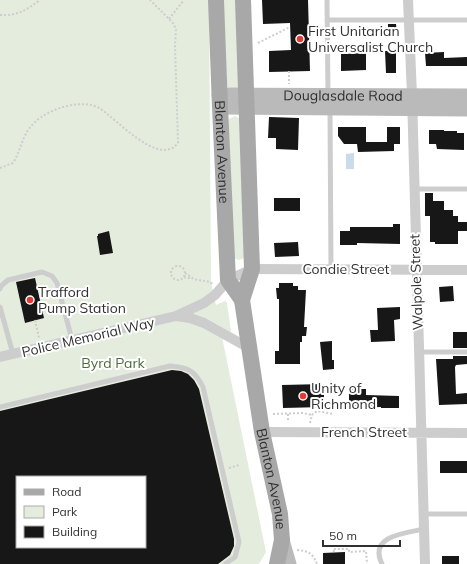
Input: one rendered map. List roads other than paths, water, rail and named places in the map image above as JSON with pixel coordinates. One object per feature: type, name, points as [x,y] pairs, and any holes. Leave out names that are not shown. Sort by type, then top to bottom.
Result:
[{"type":"main road","name":"Blanton Avenue","points":[[216,0],[220,101],[222,283],[242,300]]},
{"type":"main road","name":"Blanton Avenue","points":[[243,0],[252,269],[242,300],[248,348],[262,432],[280,514],[282,540],[277,564]]},
{"type":"street","name":"Walpole Street","points":[[408,0],[425,564]]},
{"type":"street","name":"Douglasdale Road","points":[[220,101],[412,102],[467,96]]},
{"type":"street","name":"Douglasdale Road","points":[[412,102],[467,109]]},
{"type":"street","name":"Condie Street","points":[[222,283],[252,269],[467,270]]},
{"type":"street","name":"Police Memorial Way","points":[[0,357],[176,316],[210,299],[215,295],[222,283]]},
{"type":"street","name":"Police Memorial Way","points":[[176,316],[190,318],[204,323],[248,348]]},
{"type":"street","name":"French Street","points":[[262,432],[467,432]]},
{"type":"street","name":"Blanton Avenue","points":[[282,540],[289,564]]},
{"type":"lane","points":[[327,0],[331,269]]},
{"type":"lane","points":[[327,20],[467,20]]},
{"type":"lane","points":[[413,188],[467,189]]},
{"type":"lane","points":[[0,289],[1,286],[8,280],[42,272],[52,276],[57,283],[72,340]]},
{"type":"lane","points":[[0,307],[13,354]]},
{"type":"lane","points":[[418,352],[467,352]]},
{"type":"lane","points":[[0,407],[170,366],[181,366],[190,370],[198,377],[203,387],[239,542],[235,557],[231,564]]},
{"type":"lane","points":[[423,514],[467,514]]},
{"type":"lane","points":[[382,564],[379,551],[382,543],[395,536],[424,529]]},
{"type":"lane","points":[[225,564],[235,557]]},
{"type":"water","points":[[354,153],[354,169],[346,169],[346,154]]},
{"type":"place","name":"First Unitarian Universalist Church","points":[[300,39]]},
{"type":"place","name":"Trafford Pump Station","points":[[30,300]]},
{"type":"place","name":"Unity of Richmond","points":[[303,396]]},
{"type":"park label","name":"Byrd Park","points":[[113,363]]}]
